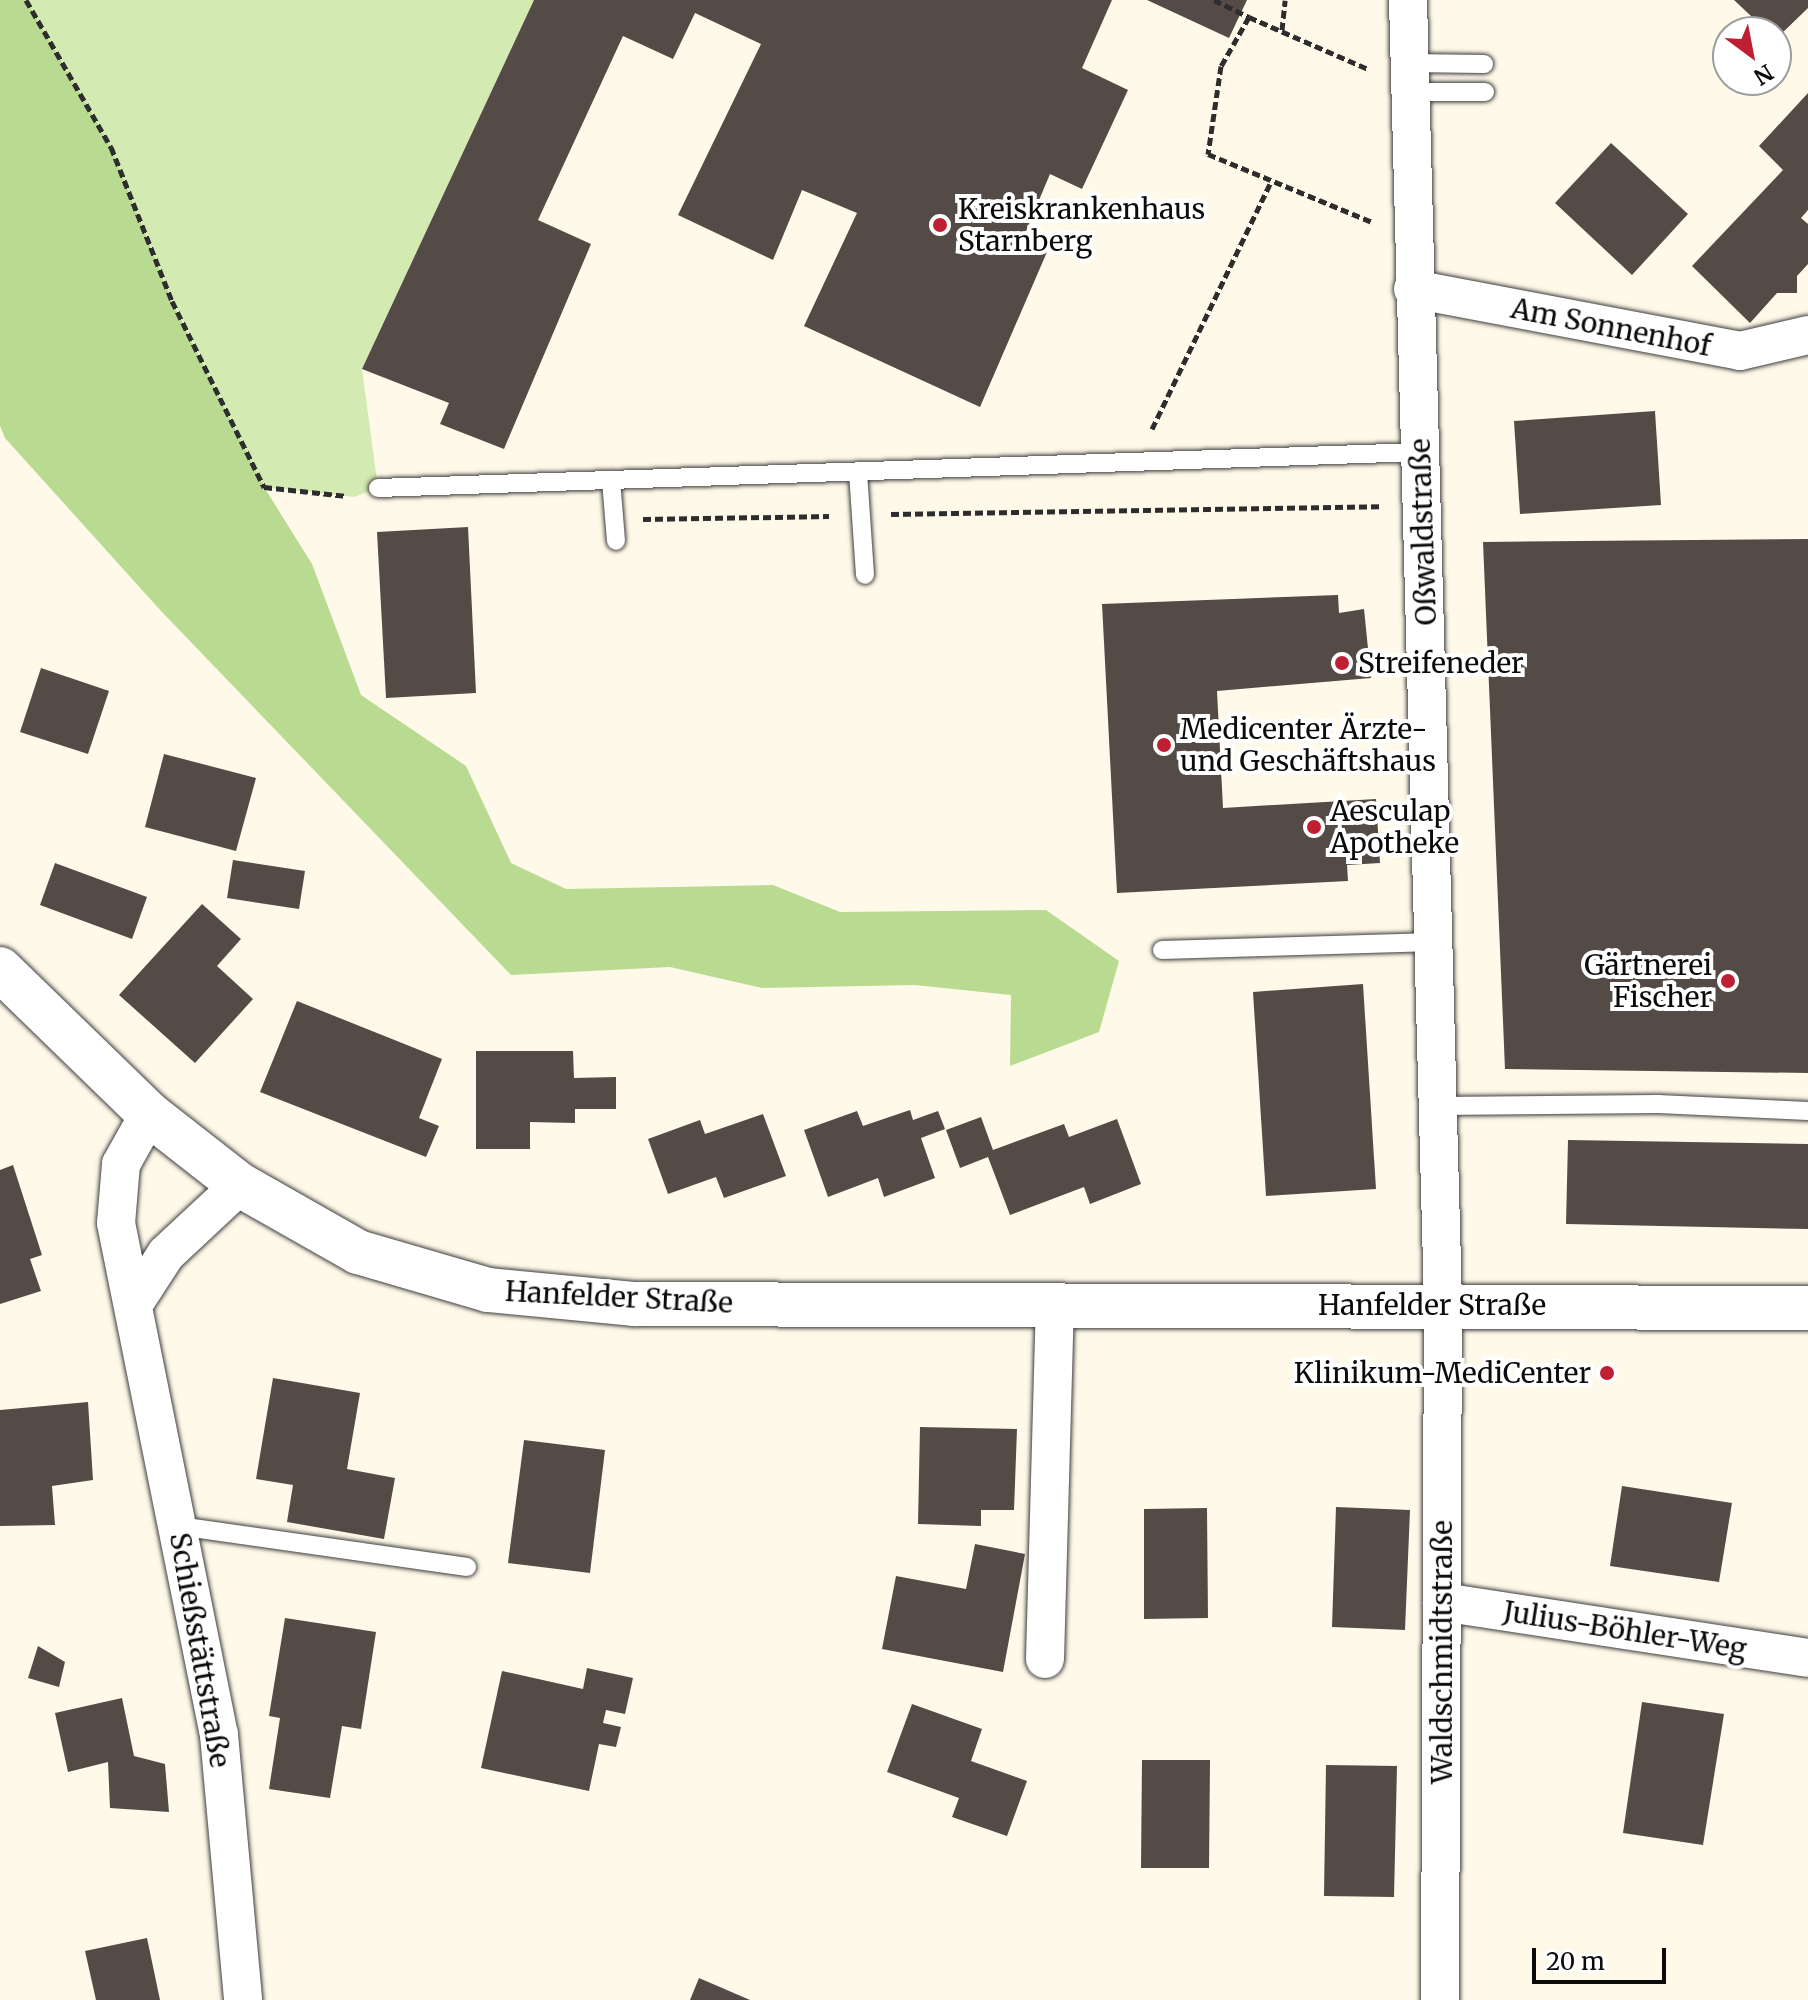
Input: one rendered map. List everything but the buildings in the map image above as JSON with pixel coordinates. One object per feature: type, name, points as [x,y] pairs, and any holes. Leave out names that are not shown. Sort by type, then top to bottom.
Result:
[{"type":"street","name":"Oßwaldstraße","points":[[1408,0],[1411,237],[1421,452],[1443,1304]]},
{"type":"street","name":"Am Sonnenhof","points":[[1413,289],[1740,351],[1808,335]]},
{"type":"street","name":"Hanfelder Straße","points":[[0,969],[149,1114],[240,1185],[358,1252],[488,1290],[634,1304],[1443,1304],[1808,1308]]},
{"type":"street","name":"Schießstättstraße","points":[[149,1114],[121,1164],[116,1223],[135,1302],[219,1735],[243,2000]]},
{"type":"street","points":[[135,1302],[166,1254],[240,1185]]},
{"type":"street","points":[[1045,1659],[1055,1304]]},
{"type":"street","name":"Waldschmidtstraße","points":[[1440,2000],[1443,1304]]},
{"type":"street","name":"Julius-Böhler-Weg","points":[[1442,1602],[1808,1658]]},
{"type":"lane","points":[[1409,81],[1484,64]]},
{"type":"lane","points":[[1409,81],[1485,92]]},
{"type":"lane","points":[[378,488],[1421,452]]},
{"type":"lane","points":[[858,472],[865,575]]},
{"type":"lane","points":[[611,480],[616,541]]},
{"type":"lane","points":[[1162,950],[1434,942]]},
{"type":"lane","points":[[1438,1106],[1658,1104],[1808,1111]]},
{"type":"lane","points":[[179,1526],[467,1567]]},
{"type":"path","points":[[26,0],[111,147],[172,301],[264,487],[354,497],[378,488]]},
{"type":"path","points":[[1214,0],[1409,81]]},
{"type":"path","points":[[1282,30],[1285,0]]},
{"type":"path","points":[[1249,17],[1221,66],[1208,154],[1270,184],[1411,237]]},
{"type":"path","points":[[1136,462],[1270,184]]},
{"type":"path","points":[[615,519],[1352,503],[1398,507],[1423,520]]},
{"type":"green space","points":[[0,0],[26,0],[111,147],[172,301],[264,487],[312,564],[361,695],[466,766],[511,863],[566,889],[773,885],[840,912],[1046,910],[1119,961],[1099,1032],[1010,1066],[1011,995],[915,985],[762,988],[670,967],[511,975],[161,611],[5,438],[0,426]]},
{"type":"green space","points":[[26,0],[534,0],[362,369],[378,488],[354,497],[264,487],[170,294],[111,147]]},
{"type":"place","name":"Kreiskrankenhaus Starnberg","points":[[940,225]]},
{"type":"place","name":"Streifeneder","points":[[1342,663]]},
{"type":"place","name":"Medicenter Ärzte- und Geschäftshaus","points":[[1164,745]]},
{"type":"place","name":"Aesculap Apotheke","points":[[1314,827]]},
{"type":"place","name":"Gärtnerei Fischer","points":[[1728,981]]},
{"type":"place","name":"Klinikum-MediCenter","points":[[1607,1373]]}]
